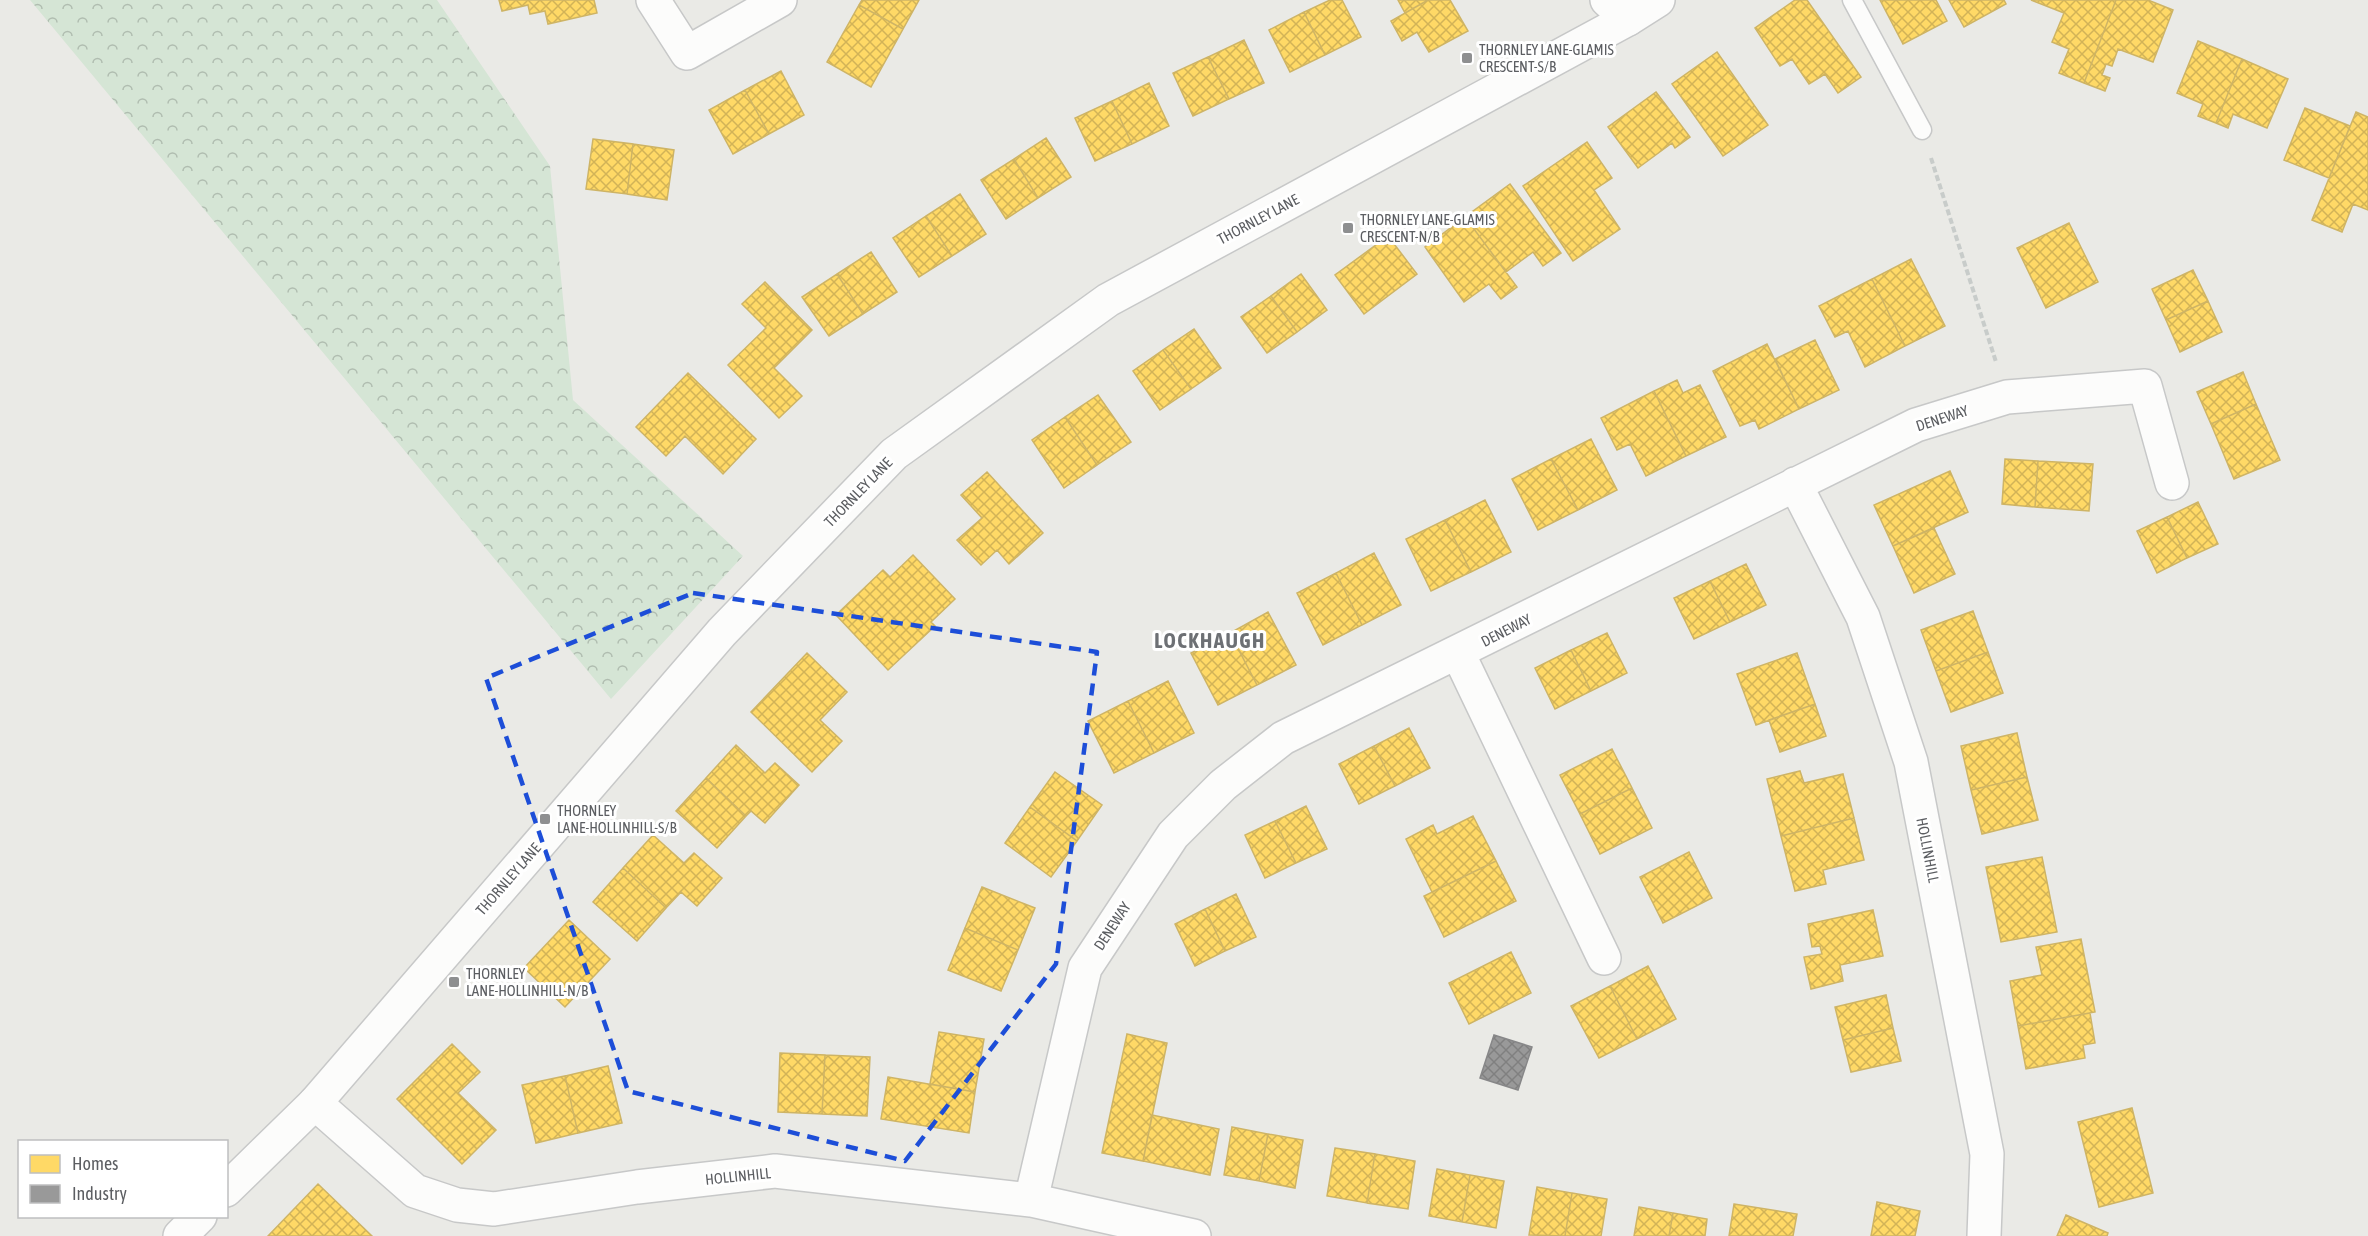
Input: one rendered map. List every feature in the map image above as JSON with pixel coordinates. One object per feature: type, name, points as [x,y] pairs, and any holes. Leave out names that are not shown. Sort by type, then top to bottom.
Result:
[{"type":"street","points":[[653,0],[687,53],[780,0]]},
{"type":"street","name":"THORNLEY LANE","points":[[228,1188],[315,1103],[722,632],[894,454],[1108,300],[1618,10],[1658,0]]},
{"type":"street","name":"DENEWAY","points":[[1031,1200],[1085,968],[1173,835],[1223,785],[1283,738],[1916,425],[2007,397],[2145,386],[2172,483]]},
{"type":"street","name":"HOLLINHILL","points":[[1795,484],[1863,616],[1911,762],[1987,1154],[1984,1236]]},
{"type":"street","points":[[1458,653],[1604,958]]},
{"type":"street","name":"HOLLINHILL","points":[[315,1103],[415,1191],[457,1205],[494,1209],[637,1187],[775,1171],[1031,1200],[1194,1236]]},
{"type":"street","points":[[180,1236],[198,1218]]},
{"type":"lane","points":[[1852,0],[1922,130]]},
{"type":"path","points":[[1922,130],[2007,397]]},
{"type":"highlighted area","points":[[693,593],[1097,652],[1056,964],[905,1161],[628,1091],[486,678]]},
{"type":"green space","points":[[30,0],[437,0],[550,166],[573,400],[743,556],[611,699]]},
{"type":"building: Homes","points":[[499,0],[594,0],[597,13],[548,24],[545,11],[530,14],[528,5],[502,11]]},
{"type":"building: Homes","points":[[862,0],[919,0],[903,29],[859,5]]},
{"type":"building: Homes","points":[[1330,0],[1342,0],[1361,37],[1325,55],[1304,12]]},
{"type":"building: Homes","points":[[1398,0],[1428,0],[1405,13]]},
{"type":"building: Homes","points":[[1428,0],[1450,0],[1468,31],[1429,52],[1417,32],[1402,41],[1391,21]]},
{"type":"building: Homes","points":[[1795,0],[1807,0],[1861,77],[1838,93],[1825,74],[1809,84],[1792,59],[1780,66],[1755,28]]},
{"type":"building: Homes","points":[[1880,0],[1936,0],[1947,21],[1903,44]]},
{"type":"building: Homes","points":[[1949,0],[2004,0],[2006,4],[1964,27]]},
{"type":"building: Homes","points":[[2031,0],[2116,0],[2084,83],[2059,73],[2069,49],[2052,42],[2064,13]]},
{"type":"building: Homes","points":[[2116,0],[2148,0],[2173,10],[2153,62],[2118,49],[2112,66],[2106,64],[2102,75],[2110,78],[2105,91],[2084,83]]},
{"type":"building: Homes","points":[[859,5],[903,29],[871,87],[827,62]]},
{"type":"building: Homes","points":[[1304,12],[1325,55],[1290,72],[1269,30]]},
{"type":"building: Homes","points":[[1244,40],[1264,83],[1229,99],[1208,57]]},
{"type":"building: Homes","points":[[2198,41],[2242,59],[2216,123],[2198,116],[2203,104],[2177,93]]},
{"type":"building: Homes","points":[[1717,52],[1768,125],[1723,156],[1672,84]]},
{"type":"building: Homes","points":[[1208,57],[1229,99],[1193,116],[1173,73]]},
{"type":"building: Homes","points":[[2242,59],[2288,79],[2267,128],[2233,114],[2228,128],[2216,123]]},
{"type":"building: Homes","points":[[781,71],[804,115],[769,134],[745,90]]},
{"type":"building: Homes","points":[[1149,83],[1169,126],[1132,144],[1112,101]]},
{"type":"building: Homes","points":[[745,90],[769,134],[733,154],[709,110]]},
{"type":"building: Homes","points":[[1656,92],[1690,137],[1675,148],[1672,143],[1638,168],[1608,127]]},
{"type":"building: Homes","points":[[1112,101],[1132,144],[1095,161],[1075,118]]},
{"type":"building: Homes","points":[[2305,108],[2350,126],[2329,178],[2284,160]]},
{"type":"building: Homes","points":[[2356,112],[2368,117],[2368,210],[2353,204],[2342,232],[2312,220]]},
{"type":"building: Homes","points":[[1046,138],[1071,177],[1038,198],[1014,159]]},
{"type":"building: Homes","points":[[593,139],[633,144],[627,194],[586,189]]},
{"type":"building: Homes","points":[[1587,142],[1612,178],[1594,190],[1620,229],[1573,261],[1523,186]]},
{"type":"building: Homes","points":[[633,144],[674,150],[667,200],[627,194]]},
{"type":"building: Homes","points":[[1014,159],[1038,198],[1006,219],[981,180]]},
{"type":"building: Homes","points":[[1510,184],[1561,253],[1543,266],[1533,252],[1506,272],[1465,217]]},
{"type":"building: Homes","points":[[960,194],[986,234],[952,256],[926,216]]},
{"type":"building: Homes","points":[[926,216],[952,256],[919,277],[893,238]]},
{"type":"building: Homes","points":[[1465,217],[1517,287],[1501,299],[1489,284],[1464,302],[1425,247]]},
{"type":"building: Homes","points":[[2069,223],[2098,282],[2046,308],[2017,248]]},
{"type":"building: Homes","points":[[1388,236],[1417,274],[1364,314],[1335,275]]},
{"type":"building: Homes","points":[[871,252],[897,292],[863,314],[837,274]]},
{"type":"building: Homes","points":[[1911,259],[1945,326],[1905,346],[1872,279]]},
{"type":"building: Homes","points":[[2193,270],[2208,301],[2166,320],[2152,289]]},
{"type":"building: Homes","points":[[837,274],[863,314],[829,336],[802,297]]},
{"type":"building: Homes","points":[[1301,274],[1327,310],[1297,332],[1271,296]]},
{"type":"building: Homes","points":[[1872,279],[1905,346],[1865,367],[1848,331],[1835,337],[1819,306]]},
{"type":"building: Homes","points":[[765,282],[812,330],[774,368],[802,396],[779,418],[728,365],[766,328],[742,304]]},
{"type":"building: Homes","points":[[1271,296],[1297,332],[1267,353],[1241,317]]},
{"type":"building: Homes","points":[[2208,301],[2222,332],[2180,352],[2166,320]]},
{"type":"building: Homes","points":[[1194,329],[1221,368],[1191,389],[1163,350]]},
{"type":"building: Homes","points":[[1815,340],[1839,390],[1799,409],[1775,359]]},
{"type":"building: Homes","points":[[1767,344],[1799,409],[1759,429],[1755,420],[1740,426],[1713,371]]},
{"type":"building: Homes","points":[[1163,350],[1191,389],[1160,410],[1133,371]]},
{"type":"building: Homes","points":[[2243,372],[2256,404],[2211,424],[2197,392]]},
{"type":"building: Homes","points":[[688,373],[756,439],[723,474],[685,436],[666,456],[636,427]]},
{"type":"building: Homes","points":[[1677,380],[1683,393],[1700,385],[1726,437],[1686,456],[1654,391]]},
{"type":"building: Homes","points":[[1654,391],[1686,456],[1646,476],[1630,444],[1617,450],[1601,418]]},
{"type":"building: Homes","points":[[1098,395],[1131,442],[1097,465],[1065,417]]},
{"type":"building: Homes","points":[[2256,404],[2280,460],[2234,479],[2211,424]]},
{"type":"building: Homes","points":[[1065,417],[1097,465],[1064,488],[1032,440]]},
{"type":"building: Homes","points":[[1591,439],[1617,490],[1578,510],[1551,459]]},
{"type":"building: Homes","points":[[1551,459],[1578,510],[1538,530],[1512,479]]},
{"type":"building: Homes","points":[[2005,459],[2038,461],[2035,507],[2002,504]]},
{"type":"building: Homes","points":[[2038,461],[2093,464],[2089,511],[2035,507]]},
{"type":"building: Homes","points":[[1950,471],[1968,512],[1893,546],[1874,505]]},
{"type":"building: Homes","points":[[987,472],[1043,533],[1009,564],[997,550],[981,565],[957,540],[982,518],[961,495]]},
{"type":"building: Homes","points":[[1485,500],[1511,552],[1471,572],[1445,520]]},
{"type":"building: Homes","points":[[2198,502],[2218,544],[2187,558],[2167,517]]},
{"type":"building: Homes","points":[[2167,517],[2187,558],[2157,573],[2137,531]]},
{"type":"building: Homes","points":[[1445,520],[1471,572],[1431,591],[1406,539]]},
{"type":"building: Homes","points":[[1934,528],[1955,574],[1914,593],[1893,546]]},
{"type":"building: Homes","points":[[1374,553],[1401,605],[1362,625],[1336,573]]},
{"type":"building: Homes","points":[[913,555],[955,599],[931,622],[935,626],[888,670],[836,615],[883,570],[890,577]]},
{"type":"building: Homes","points":[[1746,564],[1766,605],[1730,622],[1710,581]]},
{"type":"building: Homes","points":[[1336,573],[1362,625],[1323,645],[1297,593]]},
{"type":"building: Homes","points":[[1710,581],[1730,622],[1694,639],[1674,598]]},
{"type":"building: Homes","points":[[1973,611],[1988,652],[1936,671],[1921,630]]},
{"type":"building: Homes","points":[[1268,612],[1296,665],[1257,685],[1230,633]]},
{"type":"building: Homes","points":[[1230,633],[1257,685],[1218,705],[1191,653]]},
{"type":"building: Homes","points":[[1607,633],[1627,673],[1591,691],[1571,650]]},
{"type":"building: Homes","points":[[1571,650],[1591,691],[1555,709],[1535,668]]},
{"type":"building: Homes","points":[[1988,652],[2003,693],[1951,712],[1936,671]]},
{"type":"building: Homes","points":[[807,653],[847,692],[820,720],[842,741],[812,772],[751,712]]},
{"type":"building: Homes","points":[[1797,653],[1815,704],[1756,725],[1737,674]]},
{"type":"building: Homes","points":[[1168,681],[1194,733],[1154,753],[1128,701]]},
{"type":"building: Homes","points":[[1128,701],[1154,753],[1114,773],[1088,721]]},
{"type":"building: Homes","points":[[1815,704],[1826,736],[1780,752],[1769,720]]},
{"type":"building: Homes","points":[[1409,728],[1430,768],[1395,786],[1374,746]]},
{"type":"building: Homes","points":[[2017,733],[2027,777],[1971,790],[1961,746]]},
{"type":"building: Homes","points":[[736,745],[765,773],[775,763],[799,785],[765,823],[751,811],[746,816],[706,778]]},
{"type":"building: Homes","points":[[1374,746],[1395,786],[1359,804],[1339,764]]},
{"type":"building: Homes","points":[[1612,749],[1632,788],[1580,814],[1560,775]]},
{"type":"building: Homes","points":[[1800,771],[1804,783],[1843,774],[1854,818],[1781,836],[1767,779]]},
{"type":"building: Homes","points":[[1055,772],[1102,805],[1077,841],[1030,807]]},
{"type":"building: Homes","points":[[2027,777],[2038,820],[1982,834],[1971,790]]},
{"type":"building: Homes","points":[[706,778],[746,816],[717,848],[676,811]]},
{"type":"building: Homes","points":[[1632,788],[1652,828],[1600,854],[1580,814]]},
{"type":"building: Homes","points":[[1306,806],[1327,849],[1296,863],[1275,821]]},
{"type":"building: Homes","points":[[1030,807],[1077,841],[1051,877],[1005,843]]},
{"type":"building: Homes","points":[[1473,816],[1496,861],[1432,892],[1406,839],[1433,825],[1437,834]]},
{"type":"building: Homes","points":[[1854,818],[1864,860],[1823,870],[1826,884],[1795,891],[1781,836]]},
{"type":"building: Homes","points":[[1275,821],[1296,863],[1265,878],[1245,835]]},
{"type":"building: Homes","points":[[653,835],[684,863],[694,853],[722,878],[697,906],[681,892],[666,908],[623,868]]},
{"type":"building: Homes","points":[[1689,852],[1712,898],[1663,923],[1640,877]]},
{"type":"building: Homes","points":[[2042,857],[2057,932],[2001,942],[1986,867]]},
{"type":"building: Homes","points":[[1496,861],[1516,901],[1444,937],[1424,896]]},
{"type":"building: Homes","points":[[623,868],[666,908],[637,941],[593,902]]},
{"type":"building: Homes","points":[[982,887],[1035,908],[1018,950],[965,928]]},
{"type":"building: Homes","points":[[1236,894],[1256,937],[1225,951],[1205,909]]},
{"type":"building: Homes","points":[[1205,909],[1225,951],[1195,966],[1175,924]]},
{"type":"building: Homes","points":[[1873,910],[1883,956],[1840,965],[1843,981],[1811,989],[1804,957],[1822,954],[1820,946],[1812,947],[1808,924]]},
{"type":"building: Homes","points":[[569,920],[610,959],[565,1007],[524,968]]},
{"type":"building: Homes","points":[[965,928],[1018,950],[1001,991],[948,970]]},
{"type":"building: Homes","points":[[2081,939],[2095,1012],[2018,1026],[2010,981],[2042,975],[2036,947]]},
{"type":"building: Homes","points":[[1511,952],[1531,993],[1469,1024],[1449,983]]},
{"type":"building: Homes","points":[[1648,966],[1676,1019],[1637,1039],[1610,986]]},
{"type":"building: Homes","points":[[1610,986],[1637,1039],[1599,1058],[1571,1006]]},
{"type":"building: Homes","points":[[1886,995],[1893,1028],[1843,1040],[1835,1007]]},
{"type":"building: Homes","points":[[2090,1013],[2095,1043],[2083,1045],[2085,1058],[2026,1069],[2018,1026]]},
{"type":"building: Homes","points":[[1893,1028],[1901,1061],[1851,1072],[1843,1040]]},
{"type":"building: Homes","points":[[939,1032],[984,1039],[975,1092],[930,1084]]},
{"type":"building: Homes","points":[[1127,1034],[1167,1043],[1143,1161],[1102,1153]]},
{"type":"building: Homes","points":[[452,1044],[480,1072],[458,1093],[496,1130],[462,1164],[397,1099]]},
{"type":"building: Homes","points":[[780,1053],[825,1055],[822,1114],[778,1112]]},
{"type":"building: Homes","points":[[825,1055],[870,1057],[867,1116],[822,1114]]},
{"type":"building: Homes","points":[[608,1066],[622,1123],[578,1133],[565,1076]]},
{"type":"building: Homes","points":[[565,1076],[578,1133],[536,1143],[522,1085]]},
{"type":"building: Homes","points":[[888,1077],[975,1092],[969,1133],[881,1119]]},
{"type":"building: Homes","points":[[2132,1108],[2153,1193],[2099,1207],[2078,1122]]},
{"type":"building: Homes","points":[[1152,1115],[1219,1129],[1210,1175],[1143,1161]]},
{"type":"building: Homes","points":[[1232,1127],[1268,1134],[1259,1181],[1224,1175]]},
{"type":"building: Homes","points":[[1268,1134],[1303,1140],[1295,1188],[1259,1181]]},
{"type":"building: Homes","points":[[1335,1148],[1375,1154],[1367,1203],[1327,1196]]},
{"type":"building: Homes","points":[[1375,1154],[1415,1161],[1408,1209],[1367,1203]]},
{"type":"building: Homes","points":[[1437,1169],[1470,1175],[1462,1222],[1429,1216]]},
{"type":"building: Homes","points":[[1470,1175],[1504,1181],[1496,1228],[1462,1222]]},
{"type":"building: Homes","points":[[318,1184],[372,1236],[268,1236]]},
{"type":"building: Homes","points":[[1537,1187],[1572,1193],[1565,1236],[1529,1235]]},
{"type":"building: Homes","points":[[1572,1193],[1607,1199],[1601,1236],[1565,1236]]},
{"type":"building: Homes","points":[[1877,1202],[1920,1211],[1915,1236],[1871,1236]]},
{"type":"building: Homes","points":[[1734,1204],[1797,1214],[1793,1236],[1729,1236]]},
{"type":"building: Homes","points":[[1639,1207],[1673,1213],[1669,1236],[1634,1236]]},
{"type":"building: Homes","points":[[1673,1213],[1707,1219],[1705,1236],[1669,1236]]},
{"type":"building: Homes","points":[[2066,1215],[2108,1233],[2107,1236],[2057,1236]]},
{"type":"building: Industry","points":[[1494,1035],[1532,1047],[1518,1090],[1480,1078]]},
{"type":"place","name":"THORNLEY LANE-GLAMIS CRESCENT-S/B","points":[[1467,58]]},
{"type":"place","name":"THORNLEY LANE-GLAMIS CRESCENT-N/B","points":[[1348,228]]},
{"type":"place","name":"THORNLEY LANE-HOLLINHILL-S/B","points":[[545,819]]},
{"type":"place","name":"THORNLEY LANE-HOLLINHILL-N/B","points":[[454,982]]},
{"type":"district","name":"LOCKHAUGH","points":[[1210,640]]}]
